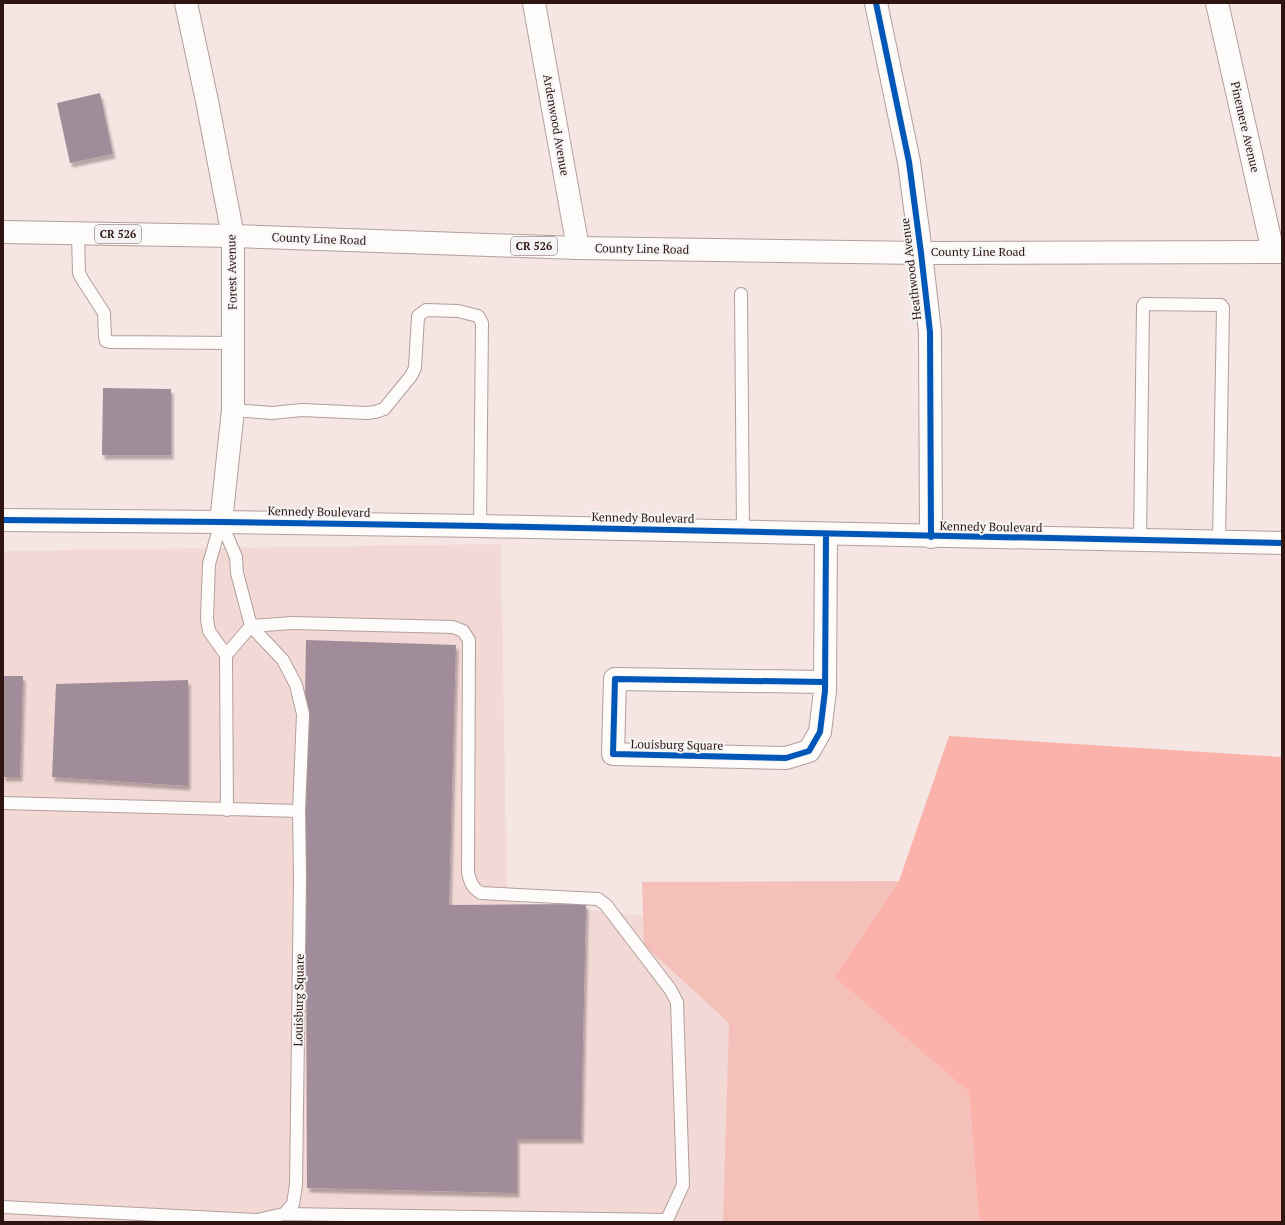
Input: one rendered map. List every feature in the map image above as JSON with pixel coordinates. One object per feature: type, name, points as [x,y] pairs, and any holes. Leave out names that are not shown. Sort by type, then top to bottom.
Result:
[{"type":"street","name":"Forest Avenue","points":[[186,3],[207,101],[233,236],[233,410],[221,522]]},
{"type":"street","name":"Ardenwood Avenue","points":[[534,3],[578,248]]},
{"type":"street","name":"Heathwood Avenue","points":[[876,3],[909,162],[930,332],[930,537]]},
{"type":"street","name":"Pinemere Avenue","points":[[1217,3],[1277,252]]},
{"type":"street","name":"County Line Road","points":[[3,232],[233,236],[578,248],[921,253],[1277,252]]},
{"type":"street","name":"Kennedy Boulevard","points":[[3,520],[480,526],[743,531],[930,537],[1282,543]]},
{"type":"street","name":"Louisburg Square","points":[[825,682],[615,679],[612,754],[786,758],[809,751],[820,732],[825,682],[826,534]]},
{"type":"lane","points":[[78,234],[79,273],[104,313],[106,341],[233,343]]},
{"type":"lane","points":[[741,294],[743,531]]},
{"type":"lane","points":[[1140,540],[1143,306],[1144,304],[1221,305],[1223,308],[1219,542]]},
{"type":"lane","points":[[233,410],[272,413],[302,410],[367,413],[384,409],[411,376],[415,368],[418,316],[426,310],[458,311],[478,316],[482,323],[480,526]]},
{"type":"lane","points":[[221,522],[209,564],[207,620],[209,631],[226,655],[226,810]]},
{"type":"lane","name":"Louisburg Square","points":[[221,522],[236,557],[237,573],[251,626],[283,660],[296,686],[303,714],[299,811],[300,892],[296,1185],[294,1204],[284,1214]]},
{"type":"lane","points":[[3,1207],[257,1220],[284,1214],[470,1220],[667,1221],[683,1185],[677,1002],[670,989],[606,904],[598,899],[481,894],[475,890],[470,882],[468,872],[469,640],[463,631],[452,627],[292,623],[251,626],[226,655]]},
{"type":"lane","points":[[3,803],[299,811]]},
{"type":"shaded area","points":[[501,544],[507,902],[785,930],[768,1222],[3,1222],[3,551]]},
{"type":"shaded area","points":[[949,736],[1282,757],[1282,1222],[979,1222],[969,1092],[834,977],[899,881]]},
{"type":"shaded area","points":[[899,881],[834,977],[969,1092],[979,1222],[723,1222],[729,1023],[644,945],[642,882]]},
{"type":"building","points":[[100,93],[113,154],[70,163],[57,103]]},
{"type":"building","points":[[103,388],[171,389],[171,455],[102,455]]},
{"type":"building","points":[[306,640],[456,645],[449,905],[586,904],[581,1139],[517,1139],[517,1193],[307,1188]]},
{"type":"building","points":[[3,676],[23,676],[20,777],[3,777]]},
{"type":"building","points":[[188,680],[188,786],[52,777],[56,684]]},
{"type":"cycle path","points":[[876,3],[909,162],[930,332],[931,537]]},
{"type":"cycle path","points":[[3,520],[480,526],[1282,543]]},
{"type":"cycle path","points":[[825,682],[615,679],[613,754],[786,758],[809,751],[820,732],[825,691],[826,534]]}]
